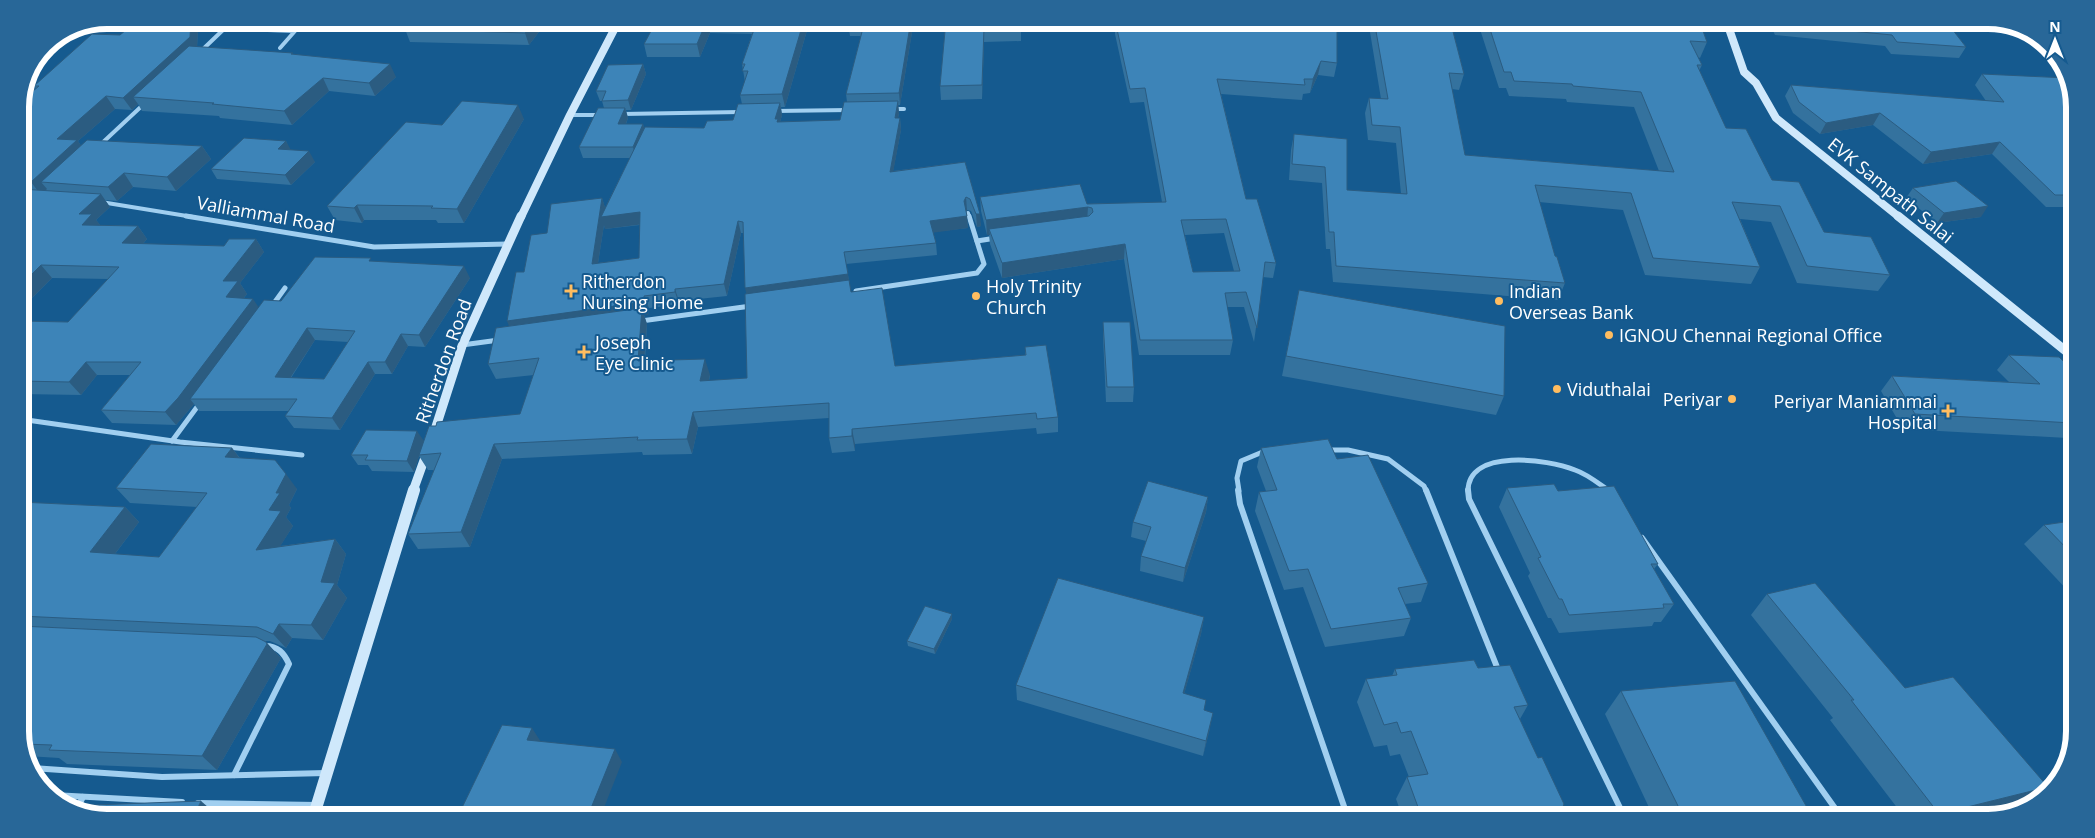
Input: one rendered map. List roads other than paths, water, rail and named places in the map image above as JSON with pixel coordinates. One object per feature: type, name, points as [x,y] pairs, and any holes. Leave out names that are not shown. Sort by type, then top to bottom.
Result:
[{"type":"main road","name":"Ritherdon Road","points":[[316,809],[402,524],[434,434],[462,346],[508,244],[570,115],[614,29]]},
{"type":"main road","name":"EVK Sampath Salai","points":[[1729,29],[1744,72],[1756,83],[1776,118],[2066,351]]},
{"type":"street","points":[[213,29],[295,31],[280,48]]},
{"type":"street","points":[[195,56],[223,30]]},
{"type":"street","points":[[95,149],[152,96]]},
{"type":"street","points":[[885,109],[904,109]]},
{"type":"street","points":[[766,111],[855,110]]},
{"type":"street","points":[[619,114],[747,112]]},
{"type":"street","points":[[570,115],[609,114]]},
{"type":"street","name":"Valliammal Road","points":[[92,201],[252,225],[374,247],[508,244]]},
{"type":"street","points":[[851,292],[978,273],[984,264],[968,213]]},
{"type":"street","points":[[977,241],[1007,237]]},
{"type":"street","points":[[268,311],[285,288]]},
{"type":"street","points":[[637,321],[754,305]]},
{"type":"street","points":[[462,346],[501,340]]},
{"type":"street","points":[[172,441],[206,395]]},
{"type":"street","points":[[29,420],[172,441],[302,455]]},
{"type":"street","points":[[1322,450],[1348,450],[1388,459],[1424,486],[1504,683]]},
{"type":"street","points":[[1270,451],[1262,452],[1241,461],[1237,478],[1240,504],[1345,809]]},
{"type":"street","points":[[1614,498],[1609,490],[1576,470],[1548,461],[1488,464],[1476,471],[1468,482],[1469,499],[1621,809]]},
{"type":"street","points":[[1637,530],[1836,809]]},
{"type":"street","points":[[234,776],[288,664],[283,652],[270,646],[261,646]]},
{"type":"street","points":[[38,768],[162,777],[326,773]]},
{"type":"street","points":[[63,796],[233,805],[317,805]]},
{"type":"street","points":[[79,804],[83,797]]},
{"type":"place","name":"Ritherdon Nursing Home","points":[[571,291]]},
{"type":"place","name":"Holy Trinity Church","points":[[976,296]]},
{"type":"place","name":"Indian Overseas Bank","points":[[1499,301]]},
{"type":"place","name":"IGNOU Chennai Regional Office","points":[[1609,335]]},
{"type":"place","name":"Joseph Eye Clinic","points":[[584,352]]},
{"type":"place","name":"Viduthalai","points":[[1557,389]]},
{"type":"place","name":"Periyar","points":[[1732,399]]},
{"type":"place","name":"Periyar Maniammai Hospital","points":[[1948,411]]}]
